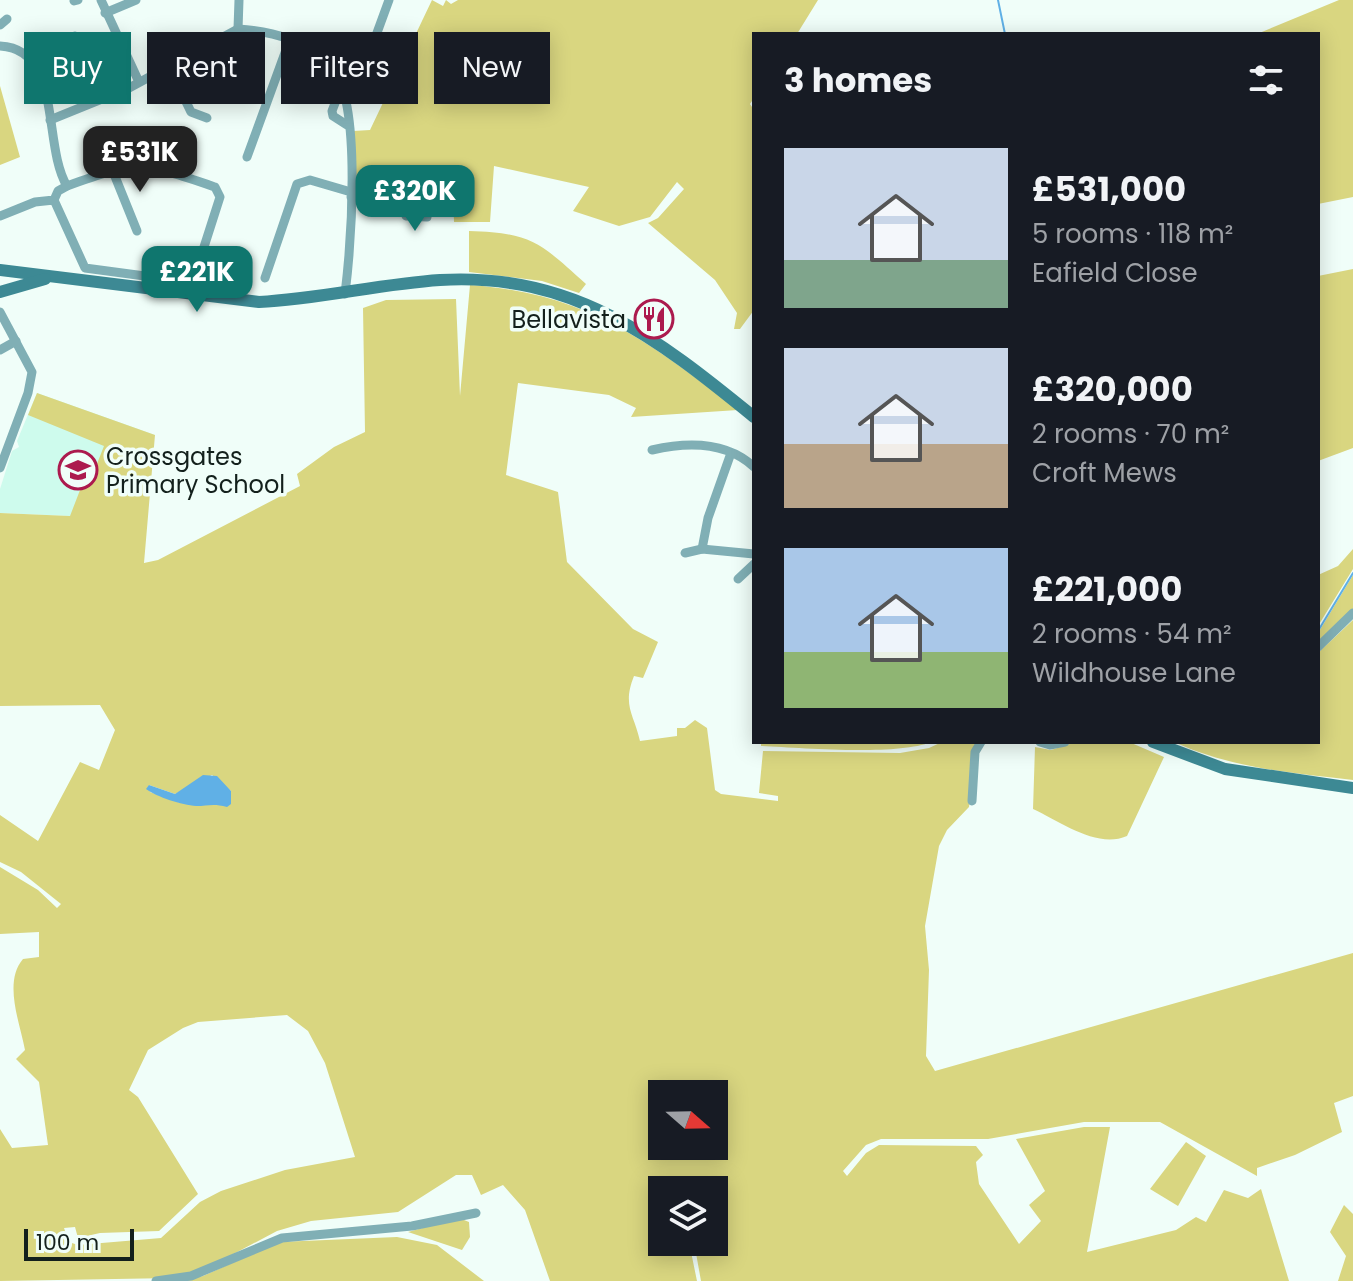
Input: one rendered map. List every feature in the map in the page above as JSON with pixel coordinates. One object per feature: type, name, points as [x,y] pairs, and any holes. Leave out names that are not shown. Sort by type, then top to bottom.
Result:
[{"type":"main road","points":[[0,270],[259,302],[471,279],[517,283],[560,293],[600,309],[689,364],[752,415]]},
{"type":"main road","points":[[0,292],[48,278]]},
{"type":"main road","points":[[1158,744],[1225,769],[1353,788]]},
{"type":"street","points":[[101,0],[139,82]]},
{"type":"street","points":[[105,13],[136,0]]},
{"type":"street","points":[[238,29],[239,0]]},
{"type":"street","points":[[377,32],[389,0]]},
{"type":"street","points":[[233,32],[238,29],[281,37]]},
{"type":"street","points":[[0,46],[17,47],[24,53]]},
{"type":"street","points":[[247,157],[281,64]]},
{"type":"street","points":[[50,120],[147,78]]},
{"type":"street","points":[[47,104],[67,186]]},
{"type":"street","points":[[187,104],[191,112],[207,118]]},
{"type":"street","points":[[344,104],[351,195],[345,294]]},
{"type":"street","points":[[152,168],[218,191],[219,204],[192,279],[182,281],[85,268],[54,200],[58,191],[67,186],[112,169],[152,168]]},
{"type":"street","points":[[112,169],[137,231]]},
{"type":"street","points":[[265,278],[297,184],[310,180],[351,195],[408,196]]},
{"type":"street","points":[[0,216],[35,202],[54,200]]},
{"type":"street","points":[[0,312],[31,366],[31,382],[0,468]]},
{"type":"street","points":[[0,350],[16,341]]},
{"type":"street","points":[[652,450],[689,444],[731,453],[752,466]]},
{"type":"street","points":[[702,549],[708,518],[731,453]]},
{"type":"street","points":[[685,553],[702,549],[752,554]]},
{"type":"street","points":[[738,579],[752,566]]},
{"type":"street","points":[[1320,645],[1353,613]]},
{"type":"street","points":[[972,801],[975,752],[980,744]]},
{"type":"street","points":[[156,1281],[191,1276],[282,1238],[412,1226],[476,1213]]},
{"type":"shaded area","points":[[432,0],[443,6],[446,0],[451,4],[458,0],[818,0],[798,32],[752,32],[752,313],[740,329],[734,329],[737,313],[715,280],[648,223],[658,218],[684,189],[677,182],[650,217],[619,226],[573,211],[589,187],[494,166],[490,222],[454,222],[453,194],[356,191],[353,131],[370,130],[382,104],[418,104],[417,32]]},
{"type":"shaded area","points":[[1339,0],[1353,0],[1353,197],[1320,204],[1320,32],[1262,32]]},
{"type":"shaded area","points":[[0,86],[20,157],[0,165]]},
{"type":"shaded area","points":[[469,231],[508,234],[534,242],[586,284],[579,293],[542,281],[469,272]]},
{"type":"shaded area","points":[[1353,269],[1353,448],[1320,460],[1320,276]]},
{"type":"shaded area","points":[[470,285],[549,298],[583,310],[645,343],[738,410],[631,417],[636,408],[609,395],[518,383],[506,475],[558,492],[567,562],[633,629],[658,642],[643,678],[634,676],[629,695],[630,710],[640,741],[677,736],[677,728],[685,728],[695,720],[707,728],[715,790],[721,794],[778,801],[778,796],[759,793],[763,751],[900,753],[938,744],[978,744],[969,807],[947,830],[939,846],[925,926],[929,970],[926,1056],[935,1071],[1353,953],[1353,1096],[1334,1103],[1342,1132],[1295,1155],[1257,1168],[1257,1176],[1160,1122],[1084,1122],[988,1139],[881,1139],[866,1145],[843,1171],[847,1176],[866,1153],[879,1145],[976,1146],[983,1155],[976,1162],[979,1184],[1019,1244],[1041,1221],[1029,1205],[1045,1191],[1016,1139],[1084,1127],[1110,1127],[1087,1252],[1176,1230],[1196,1217],[1206,1222],[1224,1190],[1248,1198],[1261,1189],[1289,1281],[701,1281],[697,1256],[728,1256],[728,1176],[648,1176],[648,1256],[692,1256],[697,1281],[550,1281],[525,1210],[503,1185],[481,1195],[472,1175],[456,1175],[398,1212],[311,1221],[277,1231],[209,1267],[173,1278],[0,1281],[0,1129],[12,1148],[48,1145],[39,1082],[16,1059],[25,1050],[15,1003],[14,979],[23,959],[39,957],[39,932],[0,934],[0,867],[38,890],[57,908],[61,904],[21,872],[0,862],[0,815],[38,841],[80,762],[99,770],[115,730],[100,705],[0,706],[0,513],[70,516],[87,472],[93,474],[104,446],[28,415],[37,393],[155,435],[144,563],[158,560],[300,486],[297,474],[334,447],[365,432],[363,308],[386,300],[456,299],[460,396]],"holes":[[[212,775],[231,791],[181,803],[150,792],[149,785],[175,794]],[[287,1015],[308,1031],[325,1063],[355,1157],[285,1170],[221,1191],[200,1202],[161,1238],[78,1245],[69,1242],[64,1228],[75,1227],[78,1238],[100,1233],[159,1231],[198,1194],[138,1097],[129,1090],[148,1050],[198,1022]]]},
{"type":"shaded area","name":"Crossgates Primary School","points":[[37,393],[155,435],[70,516],[0,513],[0,489],[12,451],[19,447],[17,441]]},
{"type":"shaded area","points":[[1353,549],[1353,569],[1320,623],[1320,574],[1338,566]]},
{"type":"shaded area","points":[[1353,575],[1353,610],[1320,643],[1320,630]]},
{"type":"shaded area","points":[[1353,620],[1353,780],[1239,764],[1179,744],[1320,744],[1320,651]]},
{"type":"shaded area","points":[[924,744],[896,749],[848,750],[761,746]]},
{"type":"shaded area","points":[[1070,744],[1134,744],[1164,757],[1127,836],[1115,839],[1091,837],[1033,809],[1035,747],[1051,750]]},
{"type":"shaded area","points":[[1186,1142],[1206,1156],[1178,1206],[1150,1189]]},
{"type":"shaded area","points":[[1344,1205],[1353,1214],[1353,1281],[1338,1281],[1346,1256],[1330,1232]]},
{"type":"shaded area","points":[[459,1218],[469,1222],[470,1237],[462,1250],[408,1232]]},
{"type":"shaded area","points":[[397,1237],[437,1245],[484,1281],[180,1281],[203,1276],[279,1242]]},
{"type":"water","points":[[203,775],[217,776],[231,791],[231,804],[227,807],[190,805],[163,798],[146,789],[149,785],[175,794]]},
{"type":"waterway","points":[[998,0],[1005,32]]},
{"type":"waterway","points":[[1320,628],[1353,573]]},
{"type":"place","name":"Bellavista","points":[[654,319]]},
{"type":"place","name":"Crossgates Primary School","points":[[78,470]]}]
